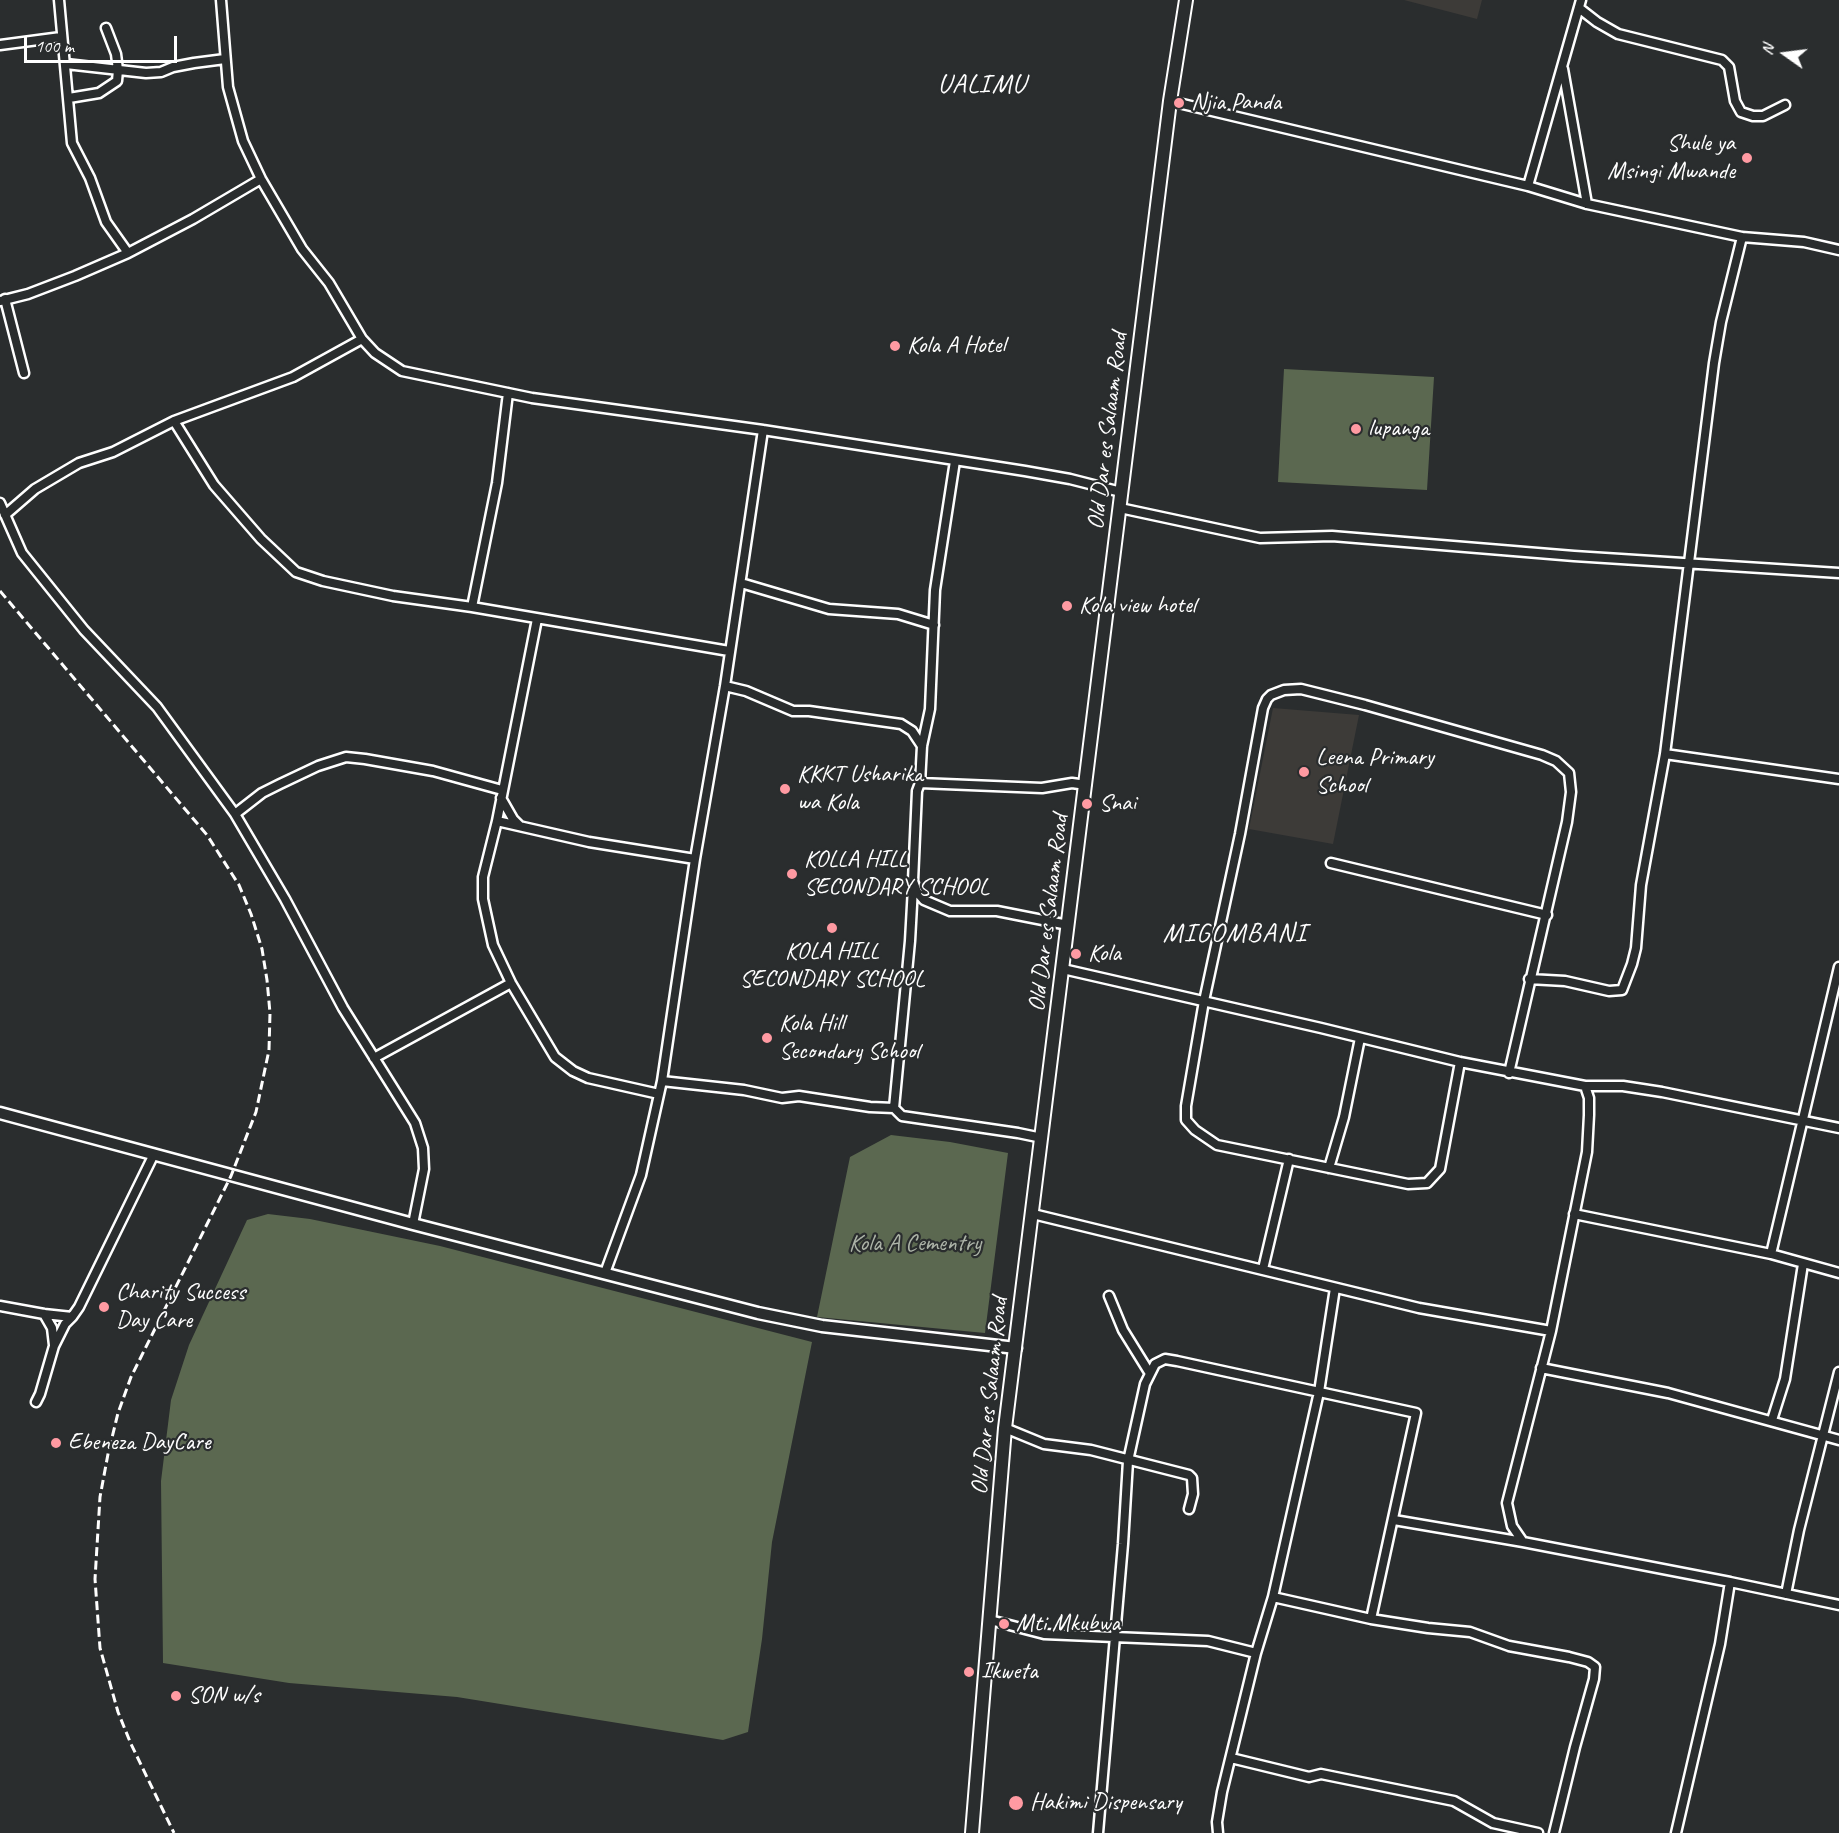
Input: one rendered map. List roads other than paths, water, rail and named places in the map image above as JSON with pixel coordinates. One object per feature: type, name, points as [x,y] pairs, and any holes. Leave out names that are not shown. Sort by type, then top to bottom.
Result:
[{"type":"main road","name":"Old Dar es Salaam Road","points":[[972,1833],[1005,1428],[1170,101],[1186,0]]},
{"type":"street","points":[[59,0],[72,143],[90,178],[106,222],[128,253]]},
{"type":"street","points":[[221,0],[228,87],[243,141],[261,179],[302,249],[329,283],[362,339],[375,353],[402,371],[532,398],[889,449],[1070,479],[1121,492]]},
{"type":"street","points":[[1528,186],[1580,4]]},
{"type":"street","points":[[1580,4],[1597,22],[1618,34],[1722,60],[1729,67],[1735,101],[1741,112],[1763,116],[1785,105]]},
{"type":"street","points":[[69,98],[99,93],[117,81],[118,70],[113,45],[106,28]]},
{"type":"street","points":[[0,45],[61,37]]},
{"type":"street","points":[[66,64],[153,73],[173,67],[225,59]]},
{"type":"street","points":[[1562,66],[1587,204]]},
{"type":"street","points":[[1170,101],[1528,186],[1587,204],[1742,237],[1804,242],[1839,250]]},
{"type":"street","points":[[24,373],[3,300],[28,294],[128,253],[261,179]]},
{"type":"street","points":[[1529,979],[1565,981],[1609,991],[1622,990],[1636,948],[1641,885],[1665,754],[1714,363],[1721,322],[1742,237]]},
{"type":"street","points":[[5,515],[34,489],[79,463],[113,452],[174,421],[293,377],[362,339]]},
{"type":"street","points":[[472,607],[497,483],[508,393]]},
{"type":"street","points":[[174,421],[214,485],[269,548],[296,572],[323,581],[384,594],[729,651]]},
{"type":"street","points":[[605,1273],[639,1183],[662,1081],[695,859],[741,584],[763,430]]},
{"type":"street","points":[[894,1108],[910,934],[917,791],[920,783],[922,746],[930,709],[935,590],[955,461]]},
{"type":"street","points":[[0,502],[22,553],[84,630],[157,707],[201,771],[235,814],[285,899],[343,1008],[415,1123],[423,1148],[424,1169],[413,1224]]},
{"type":"street","points":[[1120,508],[1260,538],[1332,536],[1564,555],[1839,573]]},
{"type":"street","points":[[741,584],[829,609],[898,614],[934,625]]},
{"type":"street","points":[[537,619],[497,821],[483,877],[483,899],[493,945],[511,983],[555,1057],[573,1071],[604,1083],[659,1094]]},
{"type":"street","points":[[725,686],[793,711],[901,724],[912,731],[922,746]]},
{"type":"street","points":[[1460,1062],[1442,1162],[1440,1169],[1427,1183],[1408,1184],[1217,1145],[1195,1130],[1186,1120],[1186,1106],[1204,1001],[1240,834],[1263,708],[1269,697],[1284,690],[1301,689],[1365,705],[1542,755],[1556,761],[1569,773],[1571,801],[1547,915],[1529,979],[1509,1073]]},
{"type":"street","points":[[1665,754],[1839,778]]},
{"type":"street","points":[[235,814],[262,793],[318,766],[346,757],[433,771],[501,794],[513,819],[520,826]]},
{"type":"street","points":[[920,783],[1042,788],[1072,783],[1086,785]]},
{"type":"street","points":[[497,821],[590,842],[695,859]]},
{"type":"street","points":[[1331,863],[1547,915]]},
{"type":"street","points":[[913,882],[917,892],[924,900],[950,911],[997,911],[1068,925]]},
{"type":"street","points":[[1771,1254],[1839,968]]},
{"type":"street","points":[[1063,969],[1509,1073],[1586,1086],[1623,1086],[1662,1092],[1839,1128]]},
{"type":"street","points":[[374,1058],[511,983]]},
{"type":"street","points":[[1329,1168],[1344,1116],[1360,1038]]},
{"type":"street","points":[[662,1081],[744,1090],[782,1098],[799,1096],[870,1107],[894,1108],[902,1116],[1042,1138]]},
{"type":"street","points":[[1523,1542],[1512,1526],[1507,1503],[1551,1331],[1587,1152],[1589,1098],[1586,1086]]},
{"type":"street","points":[[0,1113],[413,1224],[758,1313],[822,1326],[1016,1347]]},
{"type":"street","points":[[36,1402],[54,1346],[65,1324],[79,1307],[154,1154]]},
{"type":"street","points":[[1263,1269],[1289,1159]]},
{"type":"street","points":[[1032,1214],[1419,1308],[1551,1331]]},
{"type":"street","points":[[1574,1214],[1771,1254],[1839,1273]]},
{"type":"street","points":[[1772,1420],[1785,1379],[1803,1264]]},
{"type":"street","points":[[1218,1833],[1217,1822],[1222,1792],[1256,1653],[1273,1597],[1319,1392],[1335,1288]]},
{"type":"street","points":[[1109,1296],[1123,1330],[1149,1372]]},
{"type":"street","points":[[0,1306],[72,1317]]},
{"type":"street","points":[[44,1314],[52,1328],[54,1346]]},
{"type":"street","points":[[1098,1833],[1128,1461],[1149,1372],[1155,1364],[1165,1359],[1177,1360],[1416,1413],[1371,1619]]},
{"type":"street","points":[[1541,1368],[1668,1393],[1839,1440]]},
{"type":"street","points":[[1786,1594],[1799,1530],[1839,1372]]},
{"type":"street","points":[[1005,1428],[1044,1444],[1091,1450],[1189,1475],[1192,1478],[1193,1494],[1189,1509]]},
{"type":"street","points":[[1394,1520],[1523,1542],[1839,1605]]},
{"type":"street","points":[[1676,1833],[1720,1644],[1730,1582]]},
{"type":"street","points":[[1273,1597],[1371,1619],[1470,1632],[1509,1646],[1569,1657],[1588,1662],[1595,1667],[1594,1679],[1554,1833]]},
{"type":"street","points":[[990,1620],[1044,1634],[1209,1641],[1256,1653]]},
{"type":"street","points":[[1231,1758],[1309,1777],[1321,1774],[1454,1801],[1493,1823],[1538,1833]]},
{"type":"railway","points":[[0,591],[207,835],[239,885],[262,949],[267,980],[270,1013],[269,1050],[256,1112],[231,1176],[131,1377],[118,1413],[100,1497],[95,1579],[100,1648],[118,1712],[174,1833]]},
{"type":"place","name":"Njia Panda","points":[[1179,103]]},
{"type":"place","name":"Shule ya Msingi Mwande","points":[[1747,158]]},
{"type":"place","name":"Kola A Hotel","points":[[895,346]]},
{"type":"place","name":"lupanga","points":[[1356,429]]},
{"type":"place","name":"Kola view hotel","points":[[1067,606]]},
{"type":"place","name":"Leena Primary School","points":[[1304,772]]},
{"type":"place","name":"KKKT Usharika wa Kola","points":[[785,789]]},
{"type":"place","name":"Snai","points":[[1087,804]]},
{"type":"place","name":"KOLLA HILL SECONDARY SCHOOL","points":[[792,874]]},
{"type":"place","name":"KOLA HILL SECONDARY SCHOOL","points":[[832,928]]},
{"type":"place","name":"Kola","points":[[1076,954]]},
{"type":"place","name":"Kola Hill Secondary School","points":[[767,1038]]},
{"type":"place","name":"Charity Success Day Care","points":[[104,1307]]},
{"type":"place","name":"Ebeneza DayCare","points":[[56,1443]]},
{"type":"place","name":"Mti Mkubwa","points":[[1004,1624]]},
{"type":"place","name":"Ikweta","points":[[969,1672]]},
{"type":"place","name":"SON w/s","points":[[176,1696]]},
{"type":"place","name":"Hakimi Dispensary","points":[[1016,1803]]},
{"type":"district","name":"UALIMU","points":[[982,85]]},
{"type":"district","name":"MIGOMBANI","points":[[1235,934]]},
{"type":"park label","name":"Kola A Cementry","points":[[915,1244]]}]
